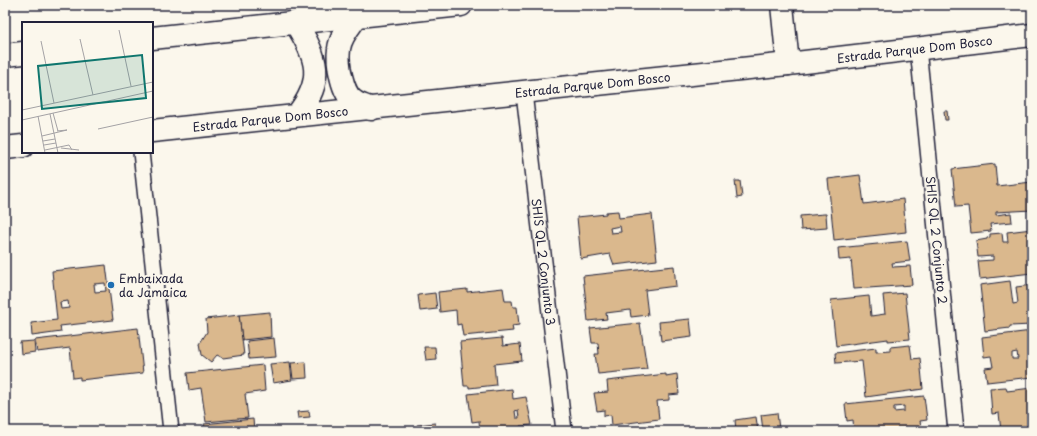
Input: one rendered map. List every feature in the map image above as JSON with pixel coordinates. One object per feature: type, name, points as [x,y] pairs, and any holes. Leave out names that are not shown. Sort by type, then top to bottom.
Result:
[{"type":"main road","points":[[153,38],[461,5]]},
{"type":"main road","points":[[782,5],[788,64]]},
{"type":"main road","points":[[357,16],[344,34],[339,48],[340,69],[343,86],[352,101],[371,109]]},
{"type":"main road","points":[[295,22],[307,41],[315,74],[315,84],[312,93],[297,115]]},
{"type":"main road","name":"Estrada Parque Dom Bosco","points":[[153,131],[788,64],[1032,35]]},
{"type":"main road","points":[[5,55],[22,53]]},
{"type":"main road","points":[[5,148],[22,146]]},
{"type":"street","name":"SHIS QL 2 Conjunto 2","points":[[918,48],[956,431]]},
{"type":"street","name":"SHIS QL 2 Conjunto 3","points":[[524,92],[564,431]]},
{"type":"street","points":[[141,153],[171,431]]},
{"type":"building","points":[[944,111],[947,111],[948,120],[945,120]]},
{"type":"building","points":[[995,164],[997,186],[1032,182],[1032,210],[996,212],[996,215],[1011,213],[1012,222],[990,224],[991,231],[971,233],[968,206],[956,207],[952,169]]},
{"type":"building","points":[[860,175],[864,204],[903,199],[906,232],[834,240],[828,179]]},
{"type":"building","points":[[735,181],[740,181],[742,197],[737,198]]},
{"type":"building","points":[[618,211],[619,218],[652,214],[657,260],[614,265],[610,254],[581,259],[577,217],[606,214],[606,212]],"holes":[[[620,226],[621,232],[611,233],[610,228]]]},
{"type":"building","points":[[826,214],[827,228],[801,230],[800,216]]},
{"type":"building","points":[[1032,229],[1032,273],[980,279],[978,261],[993,260],[993,256],[978,257],[976,241],[987,239],[990,237],[990,234],[1002,233],[1003,242],[1008,242],[1007,232]]},
{"type":"building","points":[[907,241],[910,261],[892,263],[893,267],[910,266],[912,285],[854,289],[851,259],[839,260],[838,248]]},
{"type":"building","points":[[106,265],[113,320],[60,326],[61,332],[32,336],[31,323],[57,320],[52,271]],"holes":[[[105,283],[106,291],[95,292],[94,284]],[[68,301],[69,308],[61,309],[60,302]]]},
{"type":"building","points":[[674,266],[676,286],[645,290],[648,315],[631,317],[630,310],[606,313],[607,319],[588,321],[583,276]]},
{"type":"building","points":[[1010,281],[1013,304],[1018,303],[1016,287],[1032,285],[1032,325],[1010,326],[1010,328],[985,331],[980,285]]},
{"type":"building","points":[[503,288],[505,301],[512,301],[513,307],[517,307],[519,325],[512,326],[513,331],[463,336],[461,324],[457,325],[456,310],[440,312],[438,292],[467,289],[467,292]]},
{"type":"building","points":[[435,293],[437,309],[420,311],[418,295]]},
{"type":"building","points":[[905,293],[910,339],[888,341],[888,339],[836,346],[831,300],[869,296],[871,316],[885,314],[883,295]]},
{"type":"building","points":[[270,312],[271,337],[242,340],[239,315]]},
{"type":"building","points":[[239,315],[244,355],[223,358],[217,355],[211,362],[202,355],[200,343],[207,332],[206,319]]},
{"type":"building","points":[[690,319],[692,337],[661,341],[659,322]]},
{"type":"building","points":[[640,323],[647,369],[598,374],[595,354],[599,354],[598,343],[592,343],[590,328]]},
{"type":"building","points":[[138,328],[143,373],[80,380],[80,377],[73,378],[70,348],[37,352],[35,340]]},
{"type":"building","points":[[1032,331],[1032,377],[987,382],[985,368],[993,367],[991,356],[984,357],[982,337]],"holes":[[[1017,352],[1018,359],[1012,359],[1012,353]]]},
{"type":"building","points":[[274,338],[276,357],[249,359],[247,341]]},
{"type":"building","points":[[502,338],[503,346],[520,344],[522,361],[494,364],[496,385],[469,388],[469,386],[464,386],[460,342]]},
{"type":"building","points":[[34,341],[35,352],[21,354],[20,342]]},
{"type":"building","points":[[910,345],[912,359],[920,358],[923,389],[866,397],[862,361],[836,363],[835,353],[876,348],[876,352],[890,351],[890,347]]},
{"type":"building","points":[[424,347],[435,347],[436,359],[426,360]]},
{"type":"building","points":[[290,362],[292,380],[273,383],[270,364]]},
{"type":"building","points":[[306,362],[307,378],[293,379],[291,363]]},
{"type":"building","points":[[263,365],[265,391],[245,394],[248,418],[206,422],[201,388],[189,390],[187,373]]},
{"type":"building","points":[[666,374],[666,376],[677,374],[679,394],[669,395],[669,400],[657,401],[659,419],[612,425],[611,415],[604,416],[604,410],[597,411],[594,393],[608,392],[607,381]]},
{"type":"building","points":[[1006,387],[1007,391],[1032,388],[1032,430],[1001,431],[999,413],[992,414],[990,388]]},
{"type":"building","points":[[512,389],[513,399],[526,397],[532,425],[520,426],[521,431],[480,431],[479,421],[472,422],[468,394]],"holes":[[[518,410],[519,418],[516,418],[515,411]]]},
{"type":"building","points":[[924,396],[927,420],[920,421],[922,431],[854,431],[853,420],[847,421],[845,404]],"holes":[[[904,406],[904,411],[894,412],[894,407]]]},
{"type":"building","points":[[309,411],[310,417],[298,418],[297,412]]},
{"type":"building","points":[[777,413],[779,429],[763,430],[761,415]]},
{"type":"building","points":[[756,417],[758,431],[736,431],[735,420]]},
{"type":"building","points":[[253,419],[254,431],[205,431],[204,424]]},
{"type":"building","points":[[435,423],[436,431],[418,431],[417,425]]},
{"type":"place","name":"Embaixada da Jamaica","points":[[111,285]]}]
